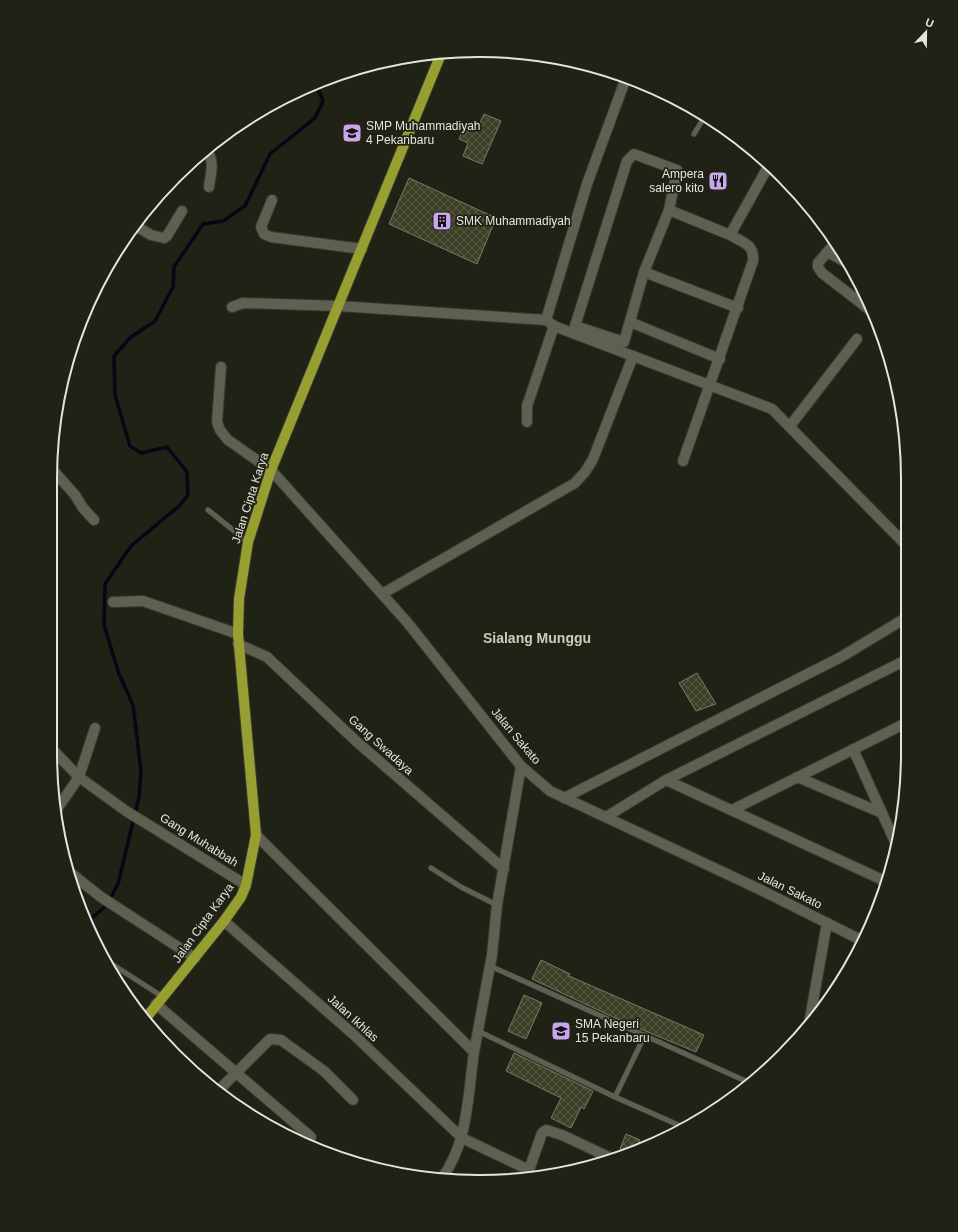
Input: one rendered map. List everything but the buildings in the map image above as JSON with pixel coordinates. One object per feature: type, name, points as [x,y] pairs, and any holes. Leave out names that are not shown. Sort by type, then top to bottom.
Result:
[{"type":"main road","name":"Jalan Cipta Karya","points":[[148,1015],[224,921],[241,898],[246,885],[256,835],[238,639],[239,600],[248,542],[271,470],[439,59]]},
{"type":"street","points":[[527,422],[527,406],[587,184],[624,83]]},
{"type":"street","points":[[637,154],[676,170],[669,210],[644,272],[624,342],[575,326],[630,156],[637,154]]},
{"type":"street","points":[[209,155],[212,164],[209,187]]},
{"type":"street","points":[[730,235],[766,170]]},
{"type":"street","points":[[272,200],[261,227],[264,234],[271,237],[362,249]]},
{"type":"street","points":[[669,210],[730,235],[750,247],[753,252],[752,262],[738,308],[683,461]]},
{"type":"street","points":[[140,228],[159,238],[167,236],[182,211]]},
{"type":"street","points":[[831,247],[818,263],[818,267],[822,273],[863,304]]},
{"type":"street","points":[[827,252],[838,258]]},
{"type":"street","points":[[644,272],[738,308]]},
{"type":"street","points":[[232,307],[243,303],[339,306],[550,323],[772,409],[901,539]]},
{"type":"street","points":[[630,322],[720,359]]},
{"type":"street","points":[[790,426],[857,339]]},
{"type":"street","points":[[382,594],[575,483],[585,472],[592,459],[633,356]]},
{"type":"street","name":"Jalan Sakato","points":[[221,367],[217,422],[220,430],[228,440],[271,470],[407,622],[521,766],[550,791],[858,938]]},
{"type":"street","points":[[57,475],[94,520]]},
{"type":"street","name":"Gang Swadaya","points":[[113,602],[144,601],[238,639],[267,657],[357,742],[504,869]]},
{"type":"street","points":[[564,798],[841,657],[901,621]]},
{"type":"street","points":[[606,817],[666,780],[901,662]]},
{"type":"street","points":[[732,810],[901,725]]},
{"type":"street","points":[[60,803],[79,777],[95,728]]},
{"type":"street","points":[[853,749],[893,837]]},
{"type":"street","points":[[57,754],[79,777]]},
{"type":"street","points":[[445,1173],[462,1138],[474,1052],[490,966],[497,904],[521,766]]},
{"type":"street","name":"Gang Muhabbah","points":[[79,777],[126,811],[246,885]]},
{"type":"street","points":[[797,777],[882,813]]},
{"type":"street","points":[[666,780],[882,880]]},
{"type":"street","points":[[256,835],[474,1052]]},
{"type":"street","points":[[75,877],[101,897],[195,958]]},
{"type":"street","name":"Jalan Ikhlas","points":[[224,921],[353,1034],[462,1138],[527,1172]]},
{"type":"street","points":[[811,1014],[827,923]]},
{"type":"street","points":[[160,1001],[236,1073],[311,1137]]},
{"type":"street","points":[[221,1088],[270,1039],[281,1040],[324,1071],[352,1100]]},
{"type":"street","points":[[529,1172],[542,1133],[546,1130],[562,1135],[606,1156]]},
{"type":"lane","points":[[694,134],[702,121]]},
{"type":"lane","points":[[208,510],[248,542]]},
{"type":"lane","points":[[431,868],[461,887],[497,904]]},
{"type":"lane","points":[[490,966],[745,1081]]},
{"type":"lane","points":[[117,969],[160,1001]]},
{"type":"lane","points":[[478,1032],[615,1097],[678,1125]]},
{"type":"lane","points":[[615,1097],[645,1035]]},
{"type":"waterway","points":[[91,918],[106,906],[118,884],[139,797],[141,771],[133,705],[119,674],[104,625],[105,584],[131,546],[179,506],[188,495],[187,472],[167,447],[141,453],[130,446],[115,395],[114,356],[131,337],[155,321],[173,287],[174,267],[203,224],[223,221],[245,206],[270,154],[315,118],[323,101],[318,89]]},
{"type":"place","name":"SMP Muhammadiyah 4 Pekanbaru","points":[[352,133]]},
{"type":"place","name":"Ampera salero kito","points":[[718,181]]},
{"type":"place","name":"SMK Muhammadiyah","points":[[442,221]]},
{"type":"place","name":"SMA Negeri 15 Pekanbaru","points":[[561,1031]]},
{"type":"district","name":"Sialang Munggu","points":[[537,638]]}]
